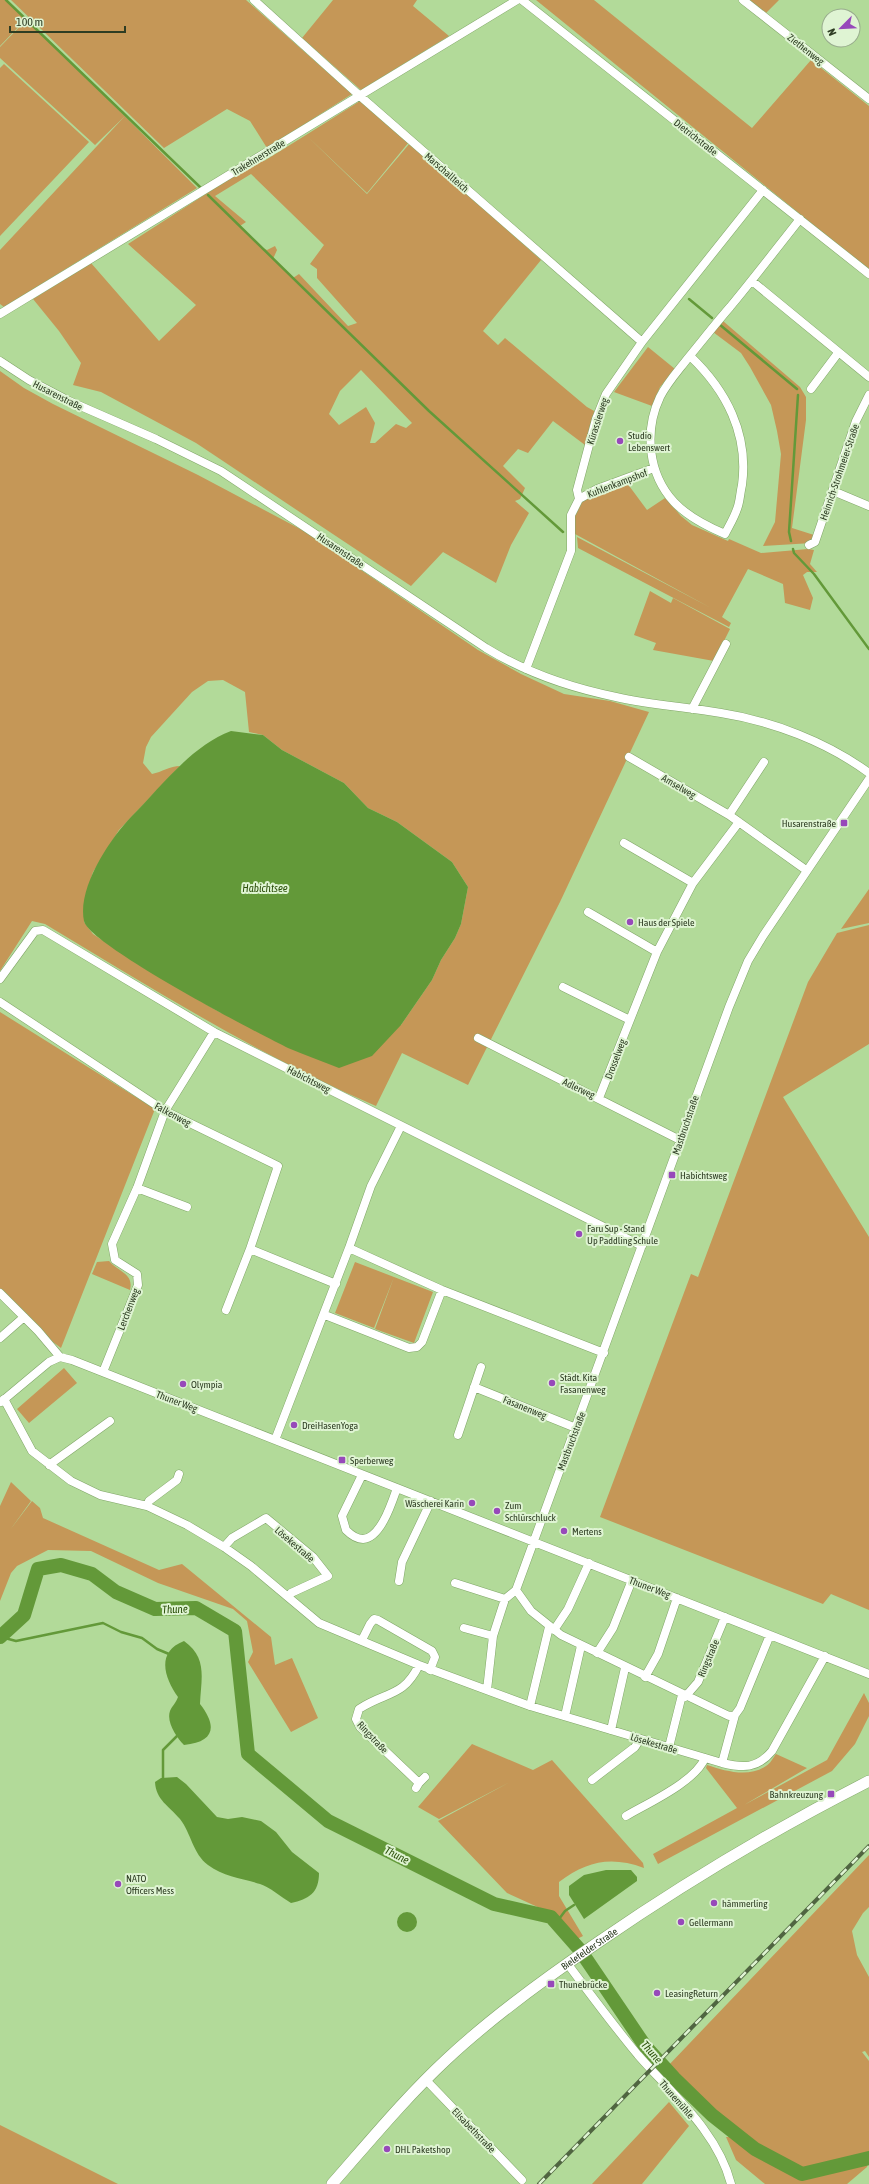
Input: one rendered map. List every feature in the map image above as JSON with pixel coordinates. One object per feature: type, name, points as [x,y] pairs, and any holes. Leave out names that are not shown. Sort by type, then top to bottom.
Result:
[{"type":"main road","name":"Bielefelder Straße","points":[[332,2184],[426,2080],[488,2022],[588,1949],[718,1864],[809,1812],[869,1781]]},
{"type":"street","name":"Marschallteich","points":[[254,0],[360,96],[642,342]]},
{"type":"street","name":"Trakehnerstraße","points":[[0,314],[517,0]]},
{"type":"street","name":"Dietrichstraße","points":[[522,0],[869,274]]},
{"type":"street","name":"Ziethenweg","points":[[743,0],[869,99]]},
{"type":"street","name":"Kürassierweg","points":[[526,670],[571,551],[571,515],[579,499],[577,490],[596,419],[606,394],[642,342],[763,190]]},
{"type":"street","points":[[800,219],[752,281],[869,378]]},
{"type":"street","name":"Kuhlenkampshof","points":[[690,356],[712,377],[721,391],[729,406],[740,438],[743,476],[740,496],[738,508],[725,534],[706,525],[681,509],[673,501],[654,468],[650,442],[651,419],[666,386],[690,356],[715,325],[752,281]]},
{"type":"street","points":[[810,389],[838,353]]},
{"type":"street","name":"Husarenstraße","points":[[0,361],[29,380],[69,401],[156,439],[221,470],[486,648],[526,670],[615,697],[723,713],[762,722],[810,740],[843,756],[869,773]]},
{"type":"street","name":"Heinrich-Strohmeier-Straße","points":[[809,545],[816,542],[856,421],[869,395]]},
{"type":"street","name":"Kuhlenkampshof","points":[[579,499],[597,489],[654,468]]},
{"type":"street","points":[[833,491],[869,506]]},
{"type":"street","points":[[692,709],[726,644]]},
{"type":"street","name":"Amselweg","points":[[629,757],[730,815],[806,870]]},
{"type":"street","points":[[730,815],[764,762]]},
{"type":"street","name":"Mastbruchstraße","points":[[533,1541],[604,1353],[680,1140],[748,961],[762,936],[869,778]]},
{"type":"street","name":"Drosselweg","points":[[599,1098],[657,952],[692,883],[739,822]]},
{"type":"street","points":[[624,843],[692,883]]},
{"type":"street","points":[[588,912],[657,952]]},
{"type":"street","name":"Habichtsweg","points":[[0,979],[35,931],[43,930],[214,1032],[642,1246]]},
{"type":"street","points":[[563,987],[630,1020]]},
{"type":"street","name":"Falkenweg","points":[[0,1002],[165,1111],[278,1166],[250,1249],[226,1310]]},
{"type":"street","name":"Lerchenweg","points":[[103,1372],[138,1285],[137,1274],[115,1260],[112,1244],[137,1188],[165,1111],[214,1032]]},
{"type":"street","name":"Adlerweg","points":[[478,1038],[680,1140]]},
{"type":"street","points":[[275,1440],[336,1284],[371,1186],[401,1126]]},
{"type":"street","points":[[137,1188],[186,1207]]},
{"type":"street","points":[[349,1248],[442,1290],[604,1353]]},
{"type":"street","points":[[250,1249],[336,1284]]},
{"type":"street","points":[[324,1315],[409,1348],[417,1347],[422,1342],[442,1290]]},
{"type":"street","points":[[0,1293],[36,1329],[60,1357],[49,1362],[2,1400]]},
{"type":"street","points":[[0,1338],[24,1317]]},
{"type":"street","name":"Thuner Weg","points":[[60,1357],[103,1372],[869,1674]]},
{"type":"street","points":[[458,1435],[481,1367]]},
{"type":"street","name":"Fasanenweg","points":[[474,1387],[576,1428]]},
{"type":"street","name":"Lösekestraße","points":[[2,1400],[32,1451],[71,1481],[100,1494],[147,1506],[163,1512],[224,1547],[251,1566],[319,1623],[362,1640],[419,1666],[530,1706],[669,1748],[722,1763],[747,1768],[766,1758],[825,1656]]},
{"type":"street","points":[[49,1465],[110,1421]]},
{"type":"street","points":[[147,1506],[149,1501],[178,1480],[179,1474]]},
{"type":"street","points":[[362,1475],[342,1516],[346,1530],[354,1537],[362,1539],[368,1537],[380,1527],[389,1510],[397,1488]]},
{"type":"street","points":[[399,1581],[402,1562],[431,1501]]},
{"type":"street","name":"Lösekestraße","points":[[224,1547],[232,1538],[266,1518],[313,1557],[328,1576],[291,1592],[288,1596]]},
{"type":"street","points":[[487,1690],[493,1636],[504,1599],[516,1590],[533,1541]]},
{"type":"street","points":[[530,1706],[552,1629],[568,1609],[589,1563]]},
{"type":"street","points":[[597,1653],[613,1628],[632,1580]]},
{"type":"street","points":[[455,1583],[504,1599]]},
{"type":"street","points":[[516,1590],[531,1611],[552,1629],[581,1646],[684,1696],[729,1716],[735,1715]]},
{"type":"street","points":[[645,1677],[658,1654],[678,1598]]},
{"type":"street","name":"Ringstraße","points":[[669,1748],[684,1696],[698,1682],[725,1617]]},
{"type":"street","points":[[362,1640],[370,1624],[374,1620],[378,1620],[432,1650],[435,1658],[430,1670]]},
{"type":"street","points":[[464,1628],[493,1636]]},
{"type":"street","points":[[722,1763],[735,1715],[770,1634]]},
{"type":"street","points":[[565,1716],[581,1646]]},
{"type":"street","name":"Ringstraße","points":[[419,1666],[411,1681],[400,1690],[359,1708],[356,1719],[360,1727],[417,1786],[425,1777]]},
{"type":"street","points":[[611,1730],[625,1668]]},
{"type":"street","points":[[592,1780],[635,1747],[640,1739]]},
{"type":"street","points":[[626,1816],[685,1780],[699,1769],[706,1758]]},
{"type":"street","name":"Thunemühle","points":[[571,1961],[621,2034],[708,2136],[725,2164],[731,2184]]},
{"type":"street","name":"Elisabethstraße","points":[[426,2080],[522,2180]]},
{"type":"shaded area","points":[[0,0],[6,0],[26,19],[0,46]]},
{"type":"shaded area","points":[[11,0],[246,0],[352,94],[267,148],[250,121],[227,109],[164,148]]},
{"type":"shaded area","points":[[333,0],[417,0],[413,6],[449,36],[361,90],[302,38]]},
{"type":"shaded area","points":[[536,0],[594,0],[752,128],[811,60],[869,106],[869,270]]},
{"type":"shaded area","points":[[747,0],[779,0],[765,14]]},
{"type":"shaded area","points":[[27,19],[125,116],[95,145],[0,58],[0,47]]},
{"type":"shaded area","points":[[4,64],[89,142],[0,236],[0,68]]},
{"type":"shaded area","points":[[360,101],[409,142],[367,193],[306,135]]},
{"type":"shaded area","points":[[125,116],[197,188],[4,307],[0,304],[0,250]]},
{"type":"shaded area","points":[[306,135],[367,194],[410,143],[541,260],[483,331],[498,345],[505,338],[587,407],[596,412],[585,445],[553,421],[528,453],[518,449],[503,466],[525,488],[520,499],[515,501],[529,513],[511,545],[496,583],[443,552],[411,586],[196,443],[101,392],[73,385],[81,363],[59,331],[33,299],[91,263],[159,341],[196,305],[128,244],[262,158],[264,161]],"holes":[[[251,174],[324,245],[310,264],[317,269],[317,278],[357,323],[348,326],[299,274],[293,278],[273,259],[277,250],[275,246],[267,250],[261,247],[240,226],[246,222],[215,196]],[[361,370],[412,423],[406,428],[396,424],[375,443],[370,443],[375,423],[366,407],[339,425],[329,414],[340,391]]]},
{"type":"shaded area","points":[[723,321],[800,387],[806,397],[806,420],[792,528],[814,535],[812,543],[763,546],[775,522],[781,454],[777,431],[771,405],[741,353],[713,332]]},
{"type":"shaded area","points":[[648,347],[675,369],[660,387],[652,406],[614,392]]},
{"type":"shaded area","points":[[0,371],[24,388],[53,404],[198,475],[304,531],[478,650],[521,674],[564,694],[610,701],[649,712],[560,902],[468,1085],[402,1053],[376,1106],[291,1066],[249,1044],[45,924],[32,921],[0,971]],"holes":[[[223,680],[245,692],[249,732],[263,735],[282,750],[344,783],[368,808],[397,822],[452,862],[468,887],[461,924],[455,938],[441,960],[432,980],[401,1025],[221,1013],[144,968],[93,934],[84,922],[85,899],[93,872],[119,830],[180,766],[152,774],[143,763],[146,747],[151,737],[192,692],[208,681]]]},
{"type":"shaded area","points":[[627,483],[647,510],[665,498],[681,516],[692,525],[728,541],[729,539],[761,553],[808,549],[814,550],[810,564],[817,572],[807,572],[803,575],[813,598],[810,610],[785,603],[783,584],[748,569],[722,617],[731,623],[729,627],[578,548],[577,537],[711,608],[575,534],[574,517],[581,501]]},
{"type":"shaded area","points":[[650,591],[671,603],[673,598],[730,629],[714,661],[653,650],[656,643],[634,635]]},
{"type":"shaded area","points":[[869,889],[869,923],[841,929]]},
{"type":"shaded area","points":[[869,925],[869,1044],[783,1097],[869,1237],[869,1610],[831,1594],[823,1604],[600,1517],[691,1274],[698,1277],[808,982],[837,933]]},
{"type":"shaded area","points":[[0,1012],[155,1109],[61,1348],[33,1327],[0,1292]]},
{"type":"shaded area","points":[[109,1261],[130,1280],[130,1290],[92,1274],[97,1262]]},
{"type":"shaded area","points":[[355,1262],[394,1277],[374,1328],[335,1313]]},
{"type":"shaded area","points":[[394,1277],[433,1292],[414,1343],[375,1329]]},
{"type":"shaded area","points":[[64,1368],[77,1383],[29,1423],[17,1409]]},
{"type":"shaded area","points":[[11,1482],[31,1501],[10,1530],[32,1501],[40,1508],[43,1518],[159,1570],[182,1564],[271,1637],[275,1665],[292,1658],[318,1718],[291,1732],[248,1662],[253,1652],[247,1621],[233,1609],[158,1583],[91,1551],[48,1550],[17,1566],[11,1573],[0,1601],[0,1506]]},
{"type":"shaded area","points":[[864,1693],[869,1703],[869,1716],[855,1744],[832,1771],[658,1864],[653,1854],[737,1808],[706,1768],[707,1765],[729,1771],[745,1773],[752,1772],[767,1765],[776,1754],[807,1768],[744,1805],[827,1760]]},
{"type":"shaded area","points":[[472,1744],[533,1770],[552,1760],[643,1863],[644,1868],[621,1862],[589,1865],[579,1869],[559,1882],[559,1896],[583,1936],[577,1939],[553,1914],[507,1893],[438,1821],[510,1782],[439,1819],[418,1807]]},
{"type":"shaded area","points":[[869,1855],[869,1907],[863,1913],[852,1931],[857,1955],[869,1977],[869,2057],[865,2051],[862,2052],[869,2061],[869,2161],[867,2167],[847,2184],[765,2184],[736,2160],[726,2137],[744,2137],[710,2108],[667,2067]]},
{"type":"shaded area","points":[[669,2102],[689,2126],[642,2184],[592,2184]]},
{"type":"shaded area","points":[[0,2125],[118,2184],[0,2184]]},
{"type":"water","name":"Habichtsee","points":[[231,731],[263,735],[282,750],[344,783],[368,808],[397,822],[452,862],[468,887],[461,924],[455,938],[441,960],[432,980],[401,1025],[372,1056],[339,1068],[288,1048],[212,1008],[143,968],[93,933],[84,921],[83,908],[85,894],[90,879],[105,851],[123,826],[177,768],[216,738]]},
{"type":"water","points":[[184,1641],[197,1654],[200,1662],[202,1678],[200,1704],[206,1712],[211,1726],[207,1737],[202,1741],[184,1745],[175,1734],[171,1725],[169,1715],[170,1711],[178,1697],[169,1681],[165,1666],[166,1658],[169,1652],[175,1646]]},
{"type":"water","points":[[177,1777],[186,1784],[217,1817],[228,1819],[242,1817],[261,1821],[276,1832],[292,1852],[319,1873],[317,1886],[312,1894],[291,1903],[264,1885],[227,1875],[208,1865],[195,1849],[180,1819],[158,1794],[155,1782],[161,1778]]},
{"type":"water","points":[[606,1870],[631,1870],[637,1877],[637,1881],[584,1919],[569,1895],[569,1886],[584,1875]]},
{"type":"water","points":[[407,1912],[414,1915],[417,1922],[414,1929],[407,1932],[400,1929],[397,1922],[400,1915]]},
{"type":"waterway","points":[[6,0],[200,187]]},
{"type":"waterway","points":[[208,195],[429,411],[563,532]]},
{"type":"waterway","points":[[689,299],[712,318]]},
{"type":"waterway","points":[[719,324],[797,389]]},
{"type":"waterway","points":[[791,541],[789,532],[798,395]]},
{"type":"waterway","points":[[793,549],[794,553],[814,574],[869,649]]},
{"type":"waterway","name":"Thune","points":[[0,1637],[24,1615],[38,1569],[61,1565],[92,1574],[116,1592],[155,1609],[196,1608],[235,1631],[248,1754],[328,1821],[494,1904],[551,1917],[580,1950],[645,2046],[674,2078],[712,2115],[755,2149],[802,2174],[869,2158]]},
{"type":"waterway","points":[[1,1637],[16,1641],[103,1623],[121,1632],[142,1638],[157,1649],[169,1654]]},
{"type":"waterway","points":[[163,1778],[163,1750],[177,1736]]},
{"type":"waterway","points":[[556,1923],[565,1911],[574,1905]]},
{"type":"railway","points":[[539,2184],[869,1846]]},
{"type":"place","name":"Studio Lebenswert","points":[[620,441]]},
{"type":"place","name":"Husarenstraße","points":[[844,823]]},
{"type":"place","name":"Haus der Spiele","points":[[630,922]]},
{"type":"place","name":"Habichtsweg","points":[[672,1175]]},
{"type":"place","name":"Faru Sup - Stand Up Paddling Schule","points":[[579,1234]]},
{"type":"place","name":"Städt. Kita Fasanenweg","points":[[552,1383]]},
{"type":"place","name":"Olympia","points":[[183,1384]]},
{"type":"place","name":"DreiHasenYoga","points":[[294,1425]]},
{"type":"place","name":"Sperberweg","points":[[342,1460]]},
{"type":"place","name":"Wäscherei Karin","points":[[472,1503]]},
{"type":"place","name":"Zum Schlürschluck","points":[[497,1511]]},
{"type":"place","name":"Mertens","points":[[564,1531]]},
{"type":"place","name":"Bahnkreuzung","points":[[831,1794]]},
{"type":"place","name":"NATO Officers Mess","points":[[118,1884]]},
{"type":"place","name":"hämmerling","points":[[714,1903]]},
{"type":"place","name":"Gellermann","points":[[681,1922]]},
{"type":"place","name":"Thunebrücke","points":[[551,1984]]},
{"type":"place","name":"LeasingReturn","points":[[657,1993]]},
{"type":"place","name":"DHL Paketshop","points":[[387,2149]]}]
